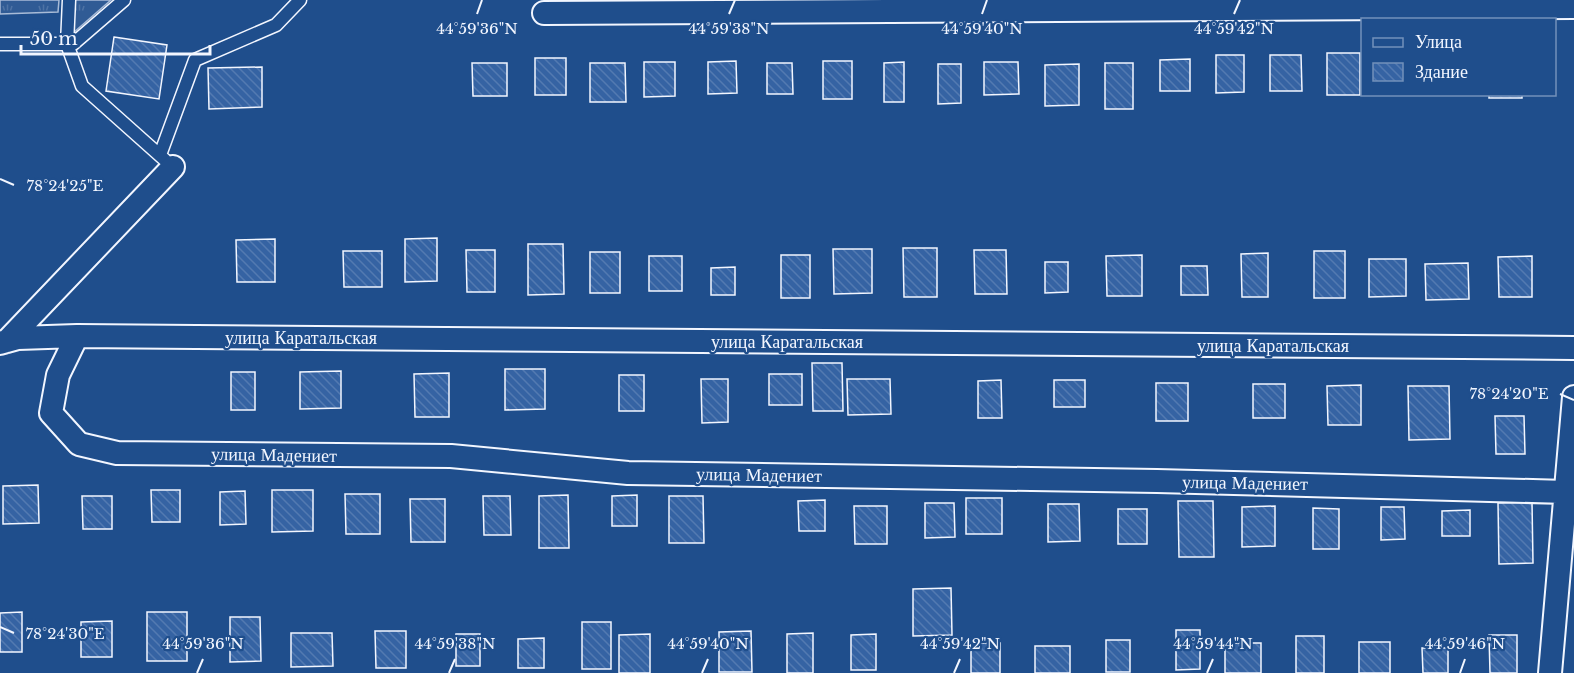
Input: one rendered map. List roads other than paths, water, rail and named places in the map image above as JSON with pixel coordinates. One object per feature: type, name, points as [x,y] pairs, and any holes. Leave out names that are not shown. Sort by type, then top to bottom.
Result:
[{"type":"street","points":[[544,13],[1574,7]]},
{"type":"street","points":[[4,342],[166,161]]},
{"type":"street","name":"улица Каратальская","points":[[4,342],[18,338],[77,336],[1574,348]]},
{"type":"street","name":"улица Мадениет","points":[[77,336],[58,375],[51,413],[79,444],[117,453],[451,456],[628,473],[1157,481],[1566,492]]},
{"type":"street","points":[[1550,673],[1574,397]]},
{"type":"lane","points":[[69,0],[67,44],[82,86],[166,161],[195,60],[276,25],[300,0]]},
{"type":"lane","points":[[0,44],[73,44],[124,0]]}]
